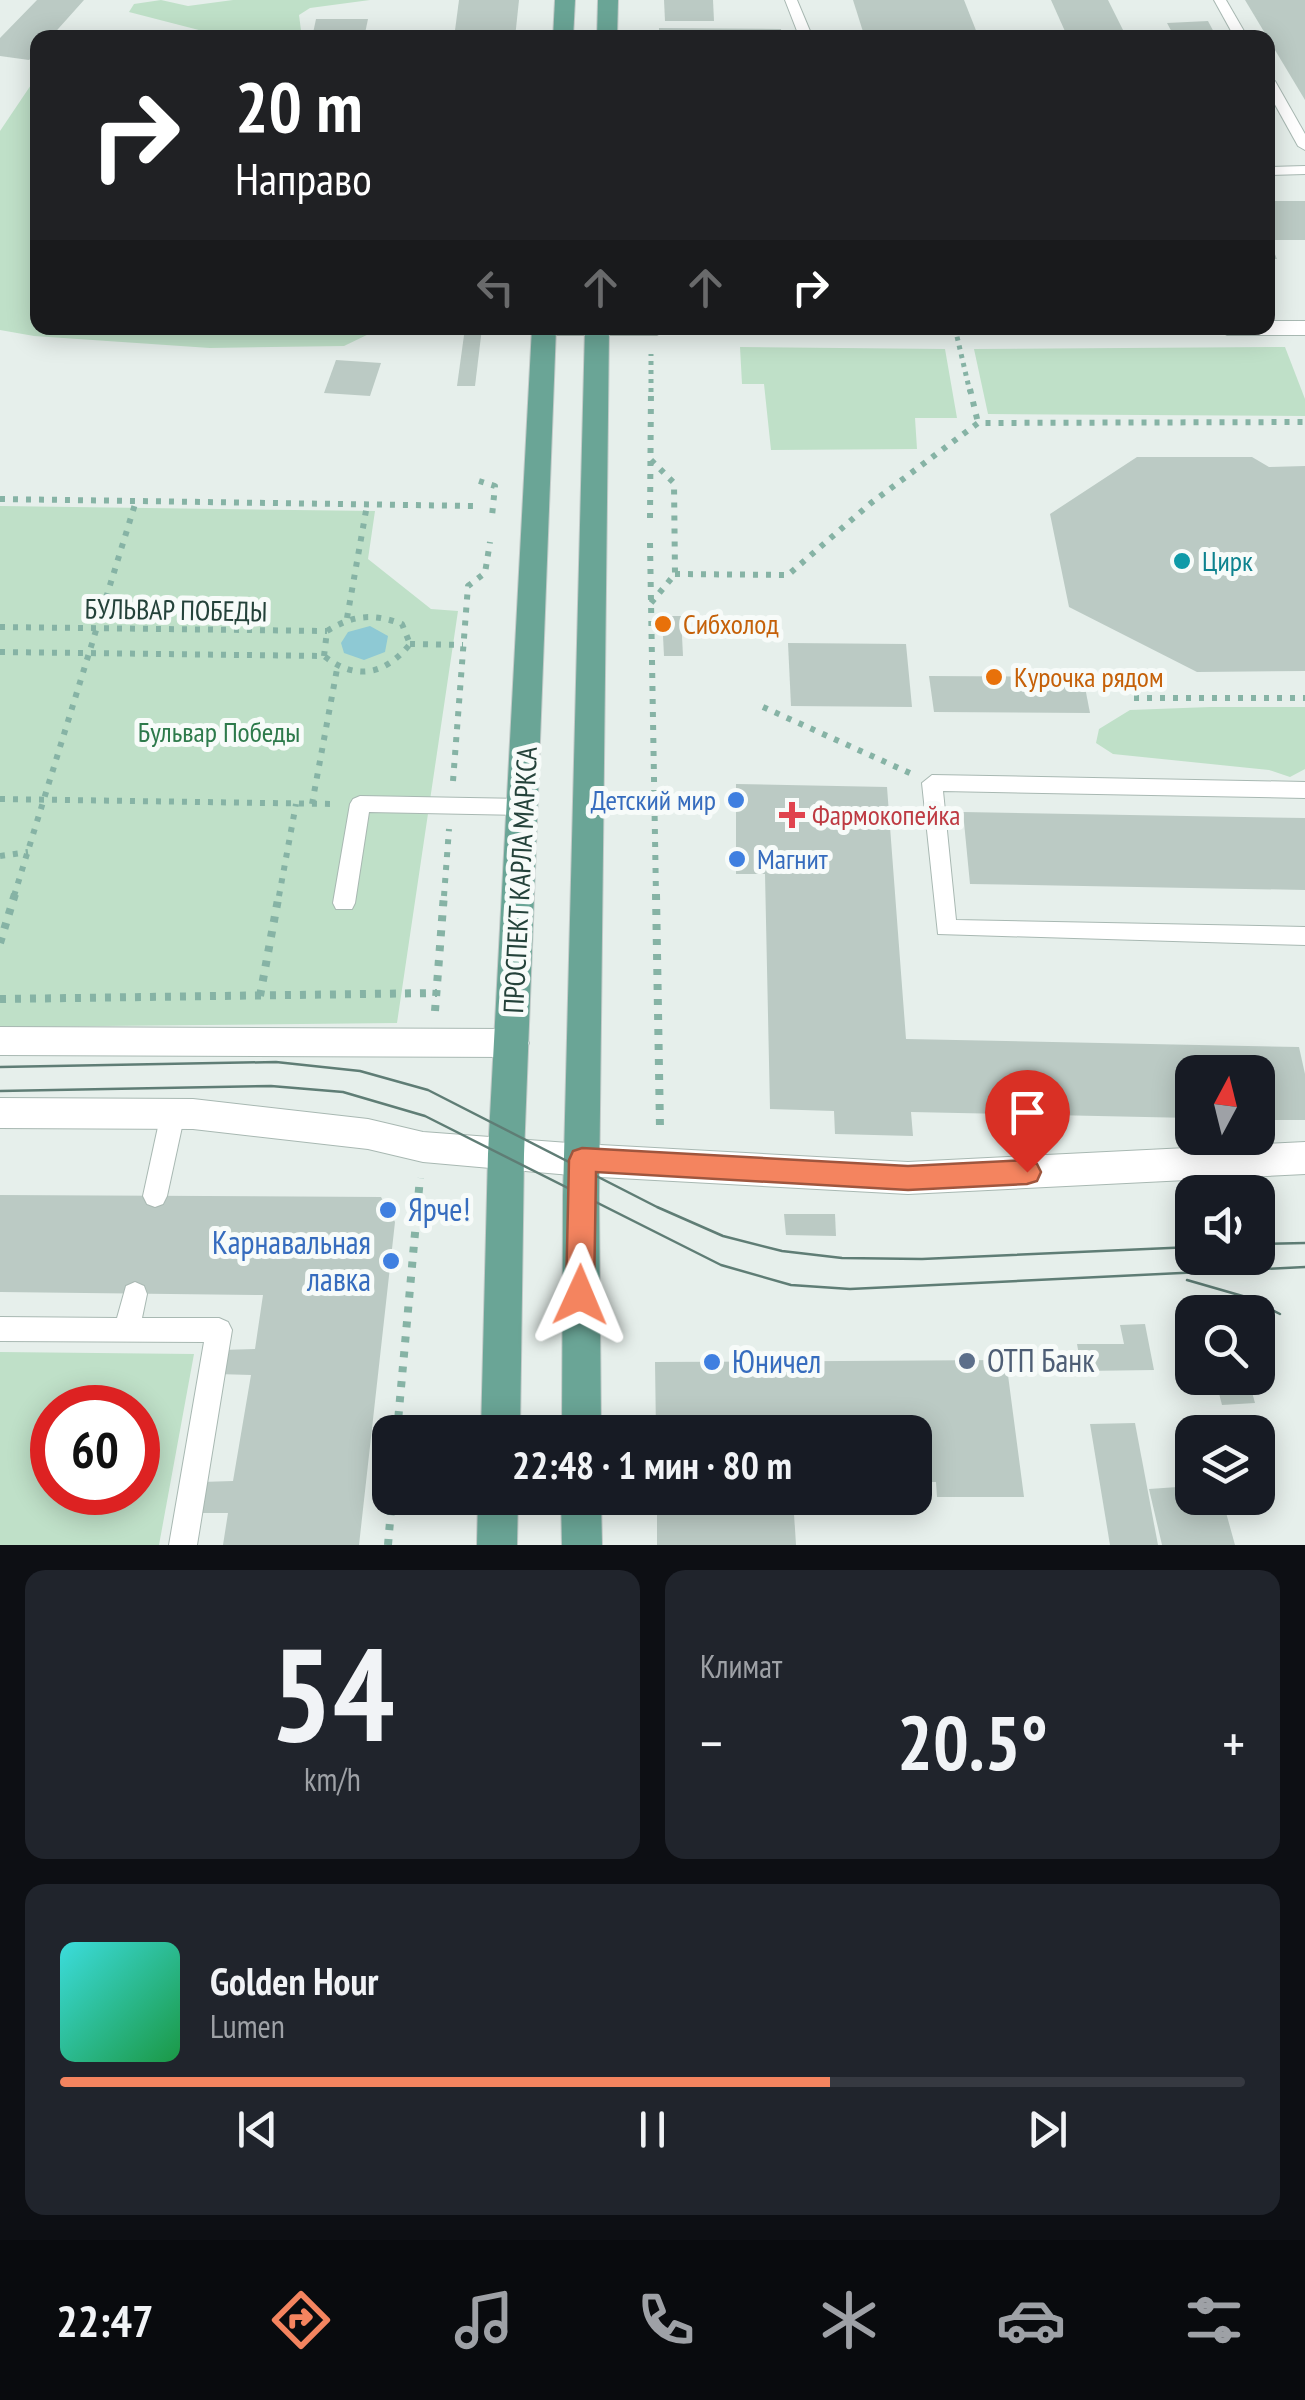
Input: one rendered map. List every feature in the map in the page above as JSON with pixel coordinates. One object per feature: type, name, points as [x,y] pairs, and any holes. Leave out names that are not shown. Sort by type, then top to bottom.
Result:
[{"type":"main road","points":[[563,30],[565,0]]},
{"type":"main road","points":[[607,30],[608,0]]},
{"type":"main road","name":"ПРОСПЕКТ КАРЛА МАРКСА","points":[[500,1415],[506,1154],[544,335]]},
{"type":"main road","points":[[581,1415],[582,1160],[598,335]]},
{"type":"main road","points":[[497,1545],[498,1515]]},
{"type":"main road","points":[[581,1515],[582,1545]]},
{"type":"street","points":[[1275,328],[1305,328]]},
{"type":"street","points":[[0,1042],[512,1043]]},
{"type":"street","points":[[0,1113],[172,1113],[368,1134],[423,1147],[908,1178],[1305,1158]]},
{"type":"lane","points":[[792,0],[803,30]]},
{"type":"lane","points":[[1220,0],[1237,30]]},
{"type":"lane","points":[[1275,94],[1305,146]]},
{"type":"lane","points":[[1275,172],[1305,170]]},
{"type":"lane","points":[[1305,790],[932,783],[946,928],[1305,936]]},
{"type":"lane","points":[[344,903],[360,804],[523,807]]},
{"type":"lane","points":[[155,1196],[172,1113]]},
{"type":"lane","points":[[127,1330],[135,1294]]},
{"type":"lane","points":[[0,1328],[219,1330],[182,1545]]},
{"type":"path","points":[[957,335],[978,424]]},
{"type":"path","points":[[650,518],[654,337]]},
{"type":"path","points":[[674,574],[788,575],[871,503],[978,424],[1305,422]]},
{"type":"path","points":[[650,459],[674,484],[674,574],[651,603]]},
{"type":"path","points":[[479,481],[495,486],[492,516]]},
{"type":"path","points":[[0,499],[476,506]]},
{"type":"path","points":[[0,942],[136,501]]},
{"type":"path","points":[[347,618],[367,505]]},
{"type":"path","points":[[485,573],[490,542]]},
{"type":"path","points":[[650,543],[660,1128]]},
{"type":"path","points":[[377,614],[402,624],[410,644],[396,664],[367,674],[337,670],[324,656],[327,632],[347,618],[377,614]]},
{"type":"path","name":"БУЛЬВАР ПОБЕДЫ","points":[[0,627],[327,632]]},
{"type":"path","points":[[410,644],[464,644]]},
{"type":"path","name":"БУЛЬВАР ПОБЕДЫ","points":[[0,652],[324,656]]},
{"type":"path","points":[[312,804],[337,670]]},
{"type":"path","points":[[1134,698],[1305,698]]},
{"type":"path","points":[[763,707],[932,783]]},
{"type":"path","points":[[0,798],[360,804]]},
{"type":"path","points":[[260,996],[296,804]]},
{"type":"path","points":[[0,856],[28,852]]},
{"type":"path","points":[[0,907],[11,908]]},
{"type":"path","points":[[0,999],[437,993]]},
{"type":"path","points":[[399,1415],[420,1176]]},
{"type":"path","points":[[388,1545],[391,1515]]},
{"type":"green space","points":[[161,0],[188,6],[233,0],[370,0],[310,8],[299,15],[301,30],[199,30],[129,12],[134,4]]},
{"type":"green space","points":[[30,86],[30,335],[367,335],[344,346],[210,348],[34,336],[0,330],[0,131]]},
{"type":"green space","points":[[740,347],[945,349],[957,418],[915,418],[917,449],[771,450],[764,384],[742,384]]},
{"type":"green space","points":[[1285,347],[1305,399],[1305,416],[988,414],[974,349]]},
{"type":"green space","name":"Бульвар Победы","points":[[0,506],[375,511],[368,559],[431,609],[458,611],[397,1023],[0,1027]]},
{"type":"green space","points":[[1305,707],[1305,769],[1290,777],[1269,770],[1113,754],[1096,743],[1099,729],[1130,710]]},
{"type":"green space","points":[[0,1352],[194,1354],[159,1545],[0,1545]]},
{"type":"water","points":[[370,626],[388,636],[385,652],[364,660],[344,653],[341,643],[348,632]]},
{"type":"building","points":[[37,0],[84,0],[57,30],[30,30],[29,60],[0,56],[0,38]]},
{"type":"building","points":[[459,0],[519,0],[516,30],[455,30]]},
{"type":"building","points":[[664,0],[713,0],[714,21],[665,21]]},
{"type":"building","points":[[853,0],[964,0],[976,30],[862,30]]},
{"type":"building","points":[[1051,0],[1108,0],[1123,30],[1064,30]]},
{"type":"building","points":[[1245,0],[1305,0],[1305,100],[1275,50],[1275,30],[1263,30]]},
{"type":"building","points":[[316,19],[368,19],[366,30],[314,30]]},
{"type":"building","points":[[1208,21],[1213,30],[1171,30],[1167,23]]},
{"type":"building","points":[[659,28],[781,30],[659,30]]},
{"type":"building","points":[[1275,201],[1305,201],[1305,240],[1275,240]]},
{"type":"building","points":[[464,335],[481,335],[475,386],[457,386]]},
{"type":"building","points":[[336,360],[381,363],[370,396],[324,393]]},
{"type":"building","name":"Цирк","points":[[1137,457],[1252,457],[1269,467],[1305,466],[1305,671],[1197,672],[1069,607],[1050,514]]},
{"type":"building","points":[[662,616],[681,616],[683,656],[664,656]]},
{"type":"building","points":[[788,643],[906,644],[912,707],[791,706]]},
{"type":"building","points":[[929,676],[1083,677],[1090,713],[934,712]]},
{"type":"building","points":[[736,784],[887,787],[906,1039],[1299,1047],[1305,1074],[1305,1120],[1275,1120],[1275,1055],[1175,1055],[1175,1118],[911,1112],[913,1136],[835,1134],[834,1111],[770,1109],[765,874],[736,874]]},
{"type":"building","points":[[963,812],[1305,818],[1305,890],[970,884]]},
{"type":"building","points":[[0,1195],[381,1197],[395,1222],[359,1545],[223,1545],[228,1513],[196,1513],[201,1482],[233,1481],[251,1375],[217,1374],[221,1350],[255,1349],[263,1295],[0,1292]]},
{"type":"building","points":[[784,1214],[835,1214],[836,1236],[786,1235]]},
{"type":"building","points":[[1145,1324],[1154,1370],[1082,1371],[1077,1344],[1124,1344],[1120,1325]]},
{"type":"building","points":[[1006,1360],[1024,1497],[937,1497],[936,1482],[932,1482],[932,1415],[656,1415],[655,1362]]},
{"type":"building","points":[[1219,1395],[1253,1395],[1255,1403],[1222,1405]]},
{"type":"building","points":[[1135,1423],[1158,1545],[1110,1545],[1090,1424]]},
{"type":"building","points":[[1175,1487],[1175,1515],[1227,1515],[1235,1545],[1162,1545],[1149,1489]]},
{"type":"building","points":[[657,1515],[794,1515],[796,1545],[657,1545]]},
{"type":"tram line","points":[[0,1067],[276,1062],[360,1071],[428,1090],[657,1207],[723,1236],[782,1251],[842,1258],[922,1259],[1175,1248]]},
{"type":"tram line","points":[[0,1091],[271,1086],[343,1092],[425,1116],[721,1265],[791,1285],[850,1289],[1305,1267]]},
{"type":"tram line","points":[[1275,1244],[1305,1243]]},
{"type":"tram line","points":[[1187,1280],[1246,1297],[1280,1314]]},
{"type":"place","name":"Цирк","points":[[1182,561]]},
{"type":"place","name":"Сибхолод","points":[[663,624]]},
{"type":"place","name":"Курочка рядом","points":[[994,677]]},
{"type":"place","name":"Детский мир","points":[[736,800]]},
{"type":"place","name":"Фармокопейка","points":[[792,815]]},
{"type":"place","name":"Магнит","points":[[737,859]]},
{"type":"place","name":"Ярче!","points":[[388,1210]]},
{"type":"place","name":"Карнавальная лавка","points":[[391,1261]]},
{"type":"place","name":"ОТП Банк","points":[[967,1361]]},
{"type":"place","name":"Юничел","points":[[712,1362]]},
{"type":"route","points":[[580,1295],[582,1160],[908,1178],[1027,1172]]}]
